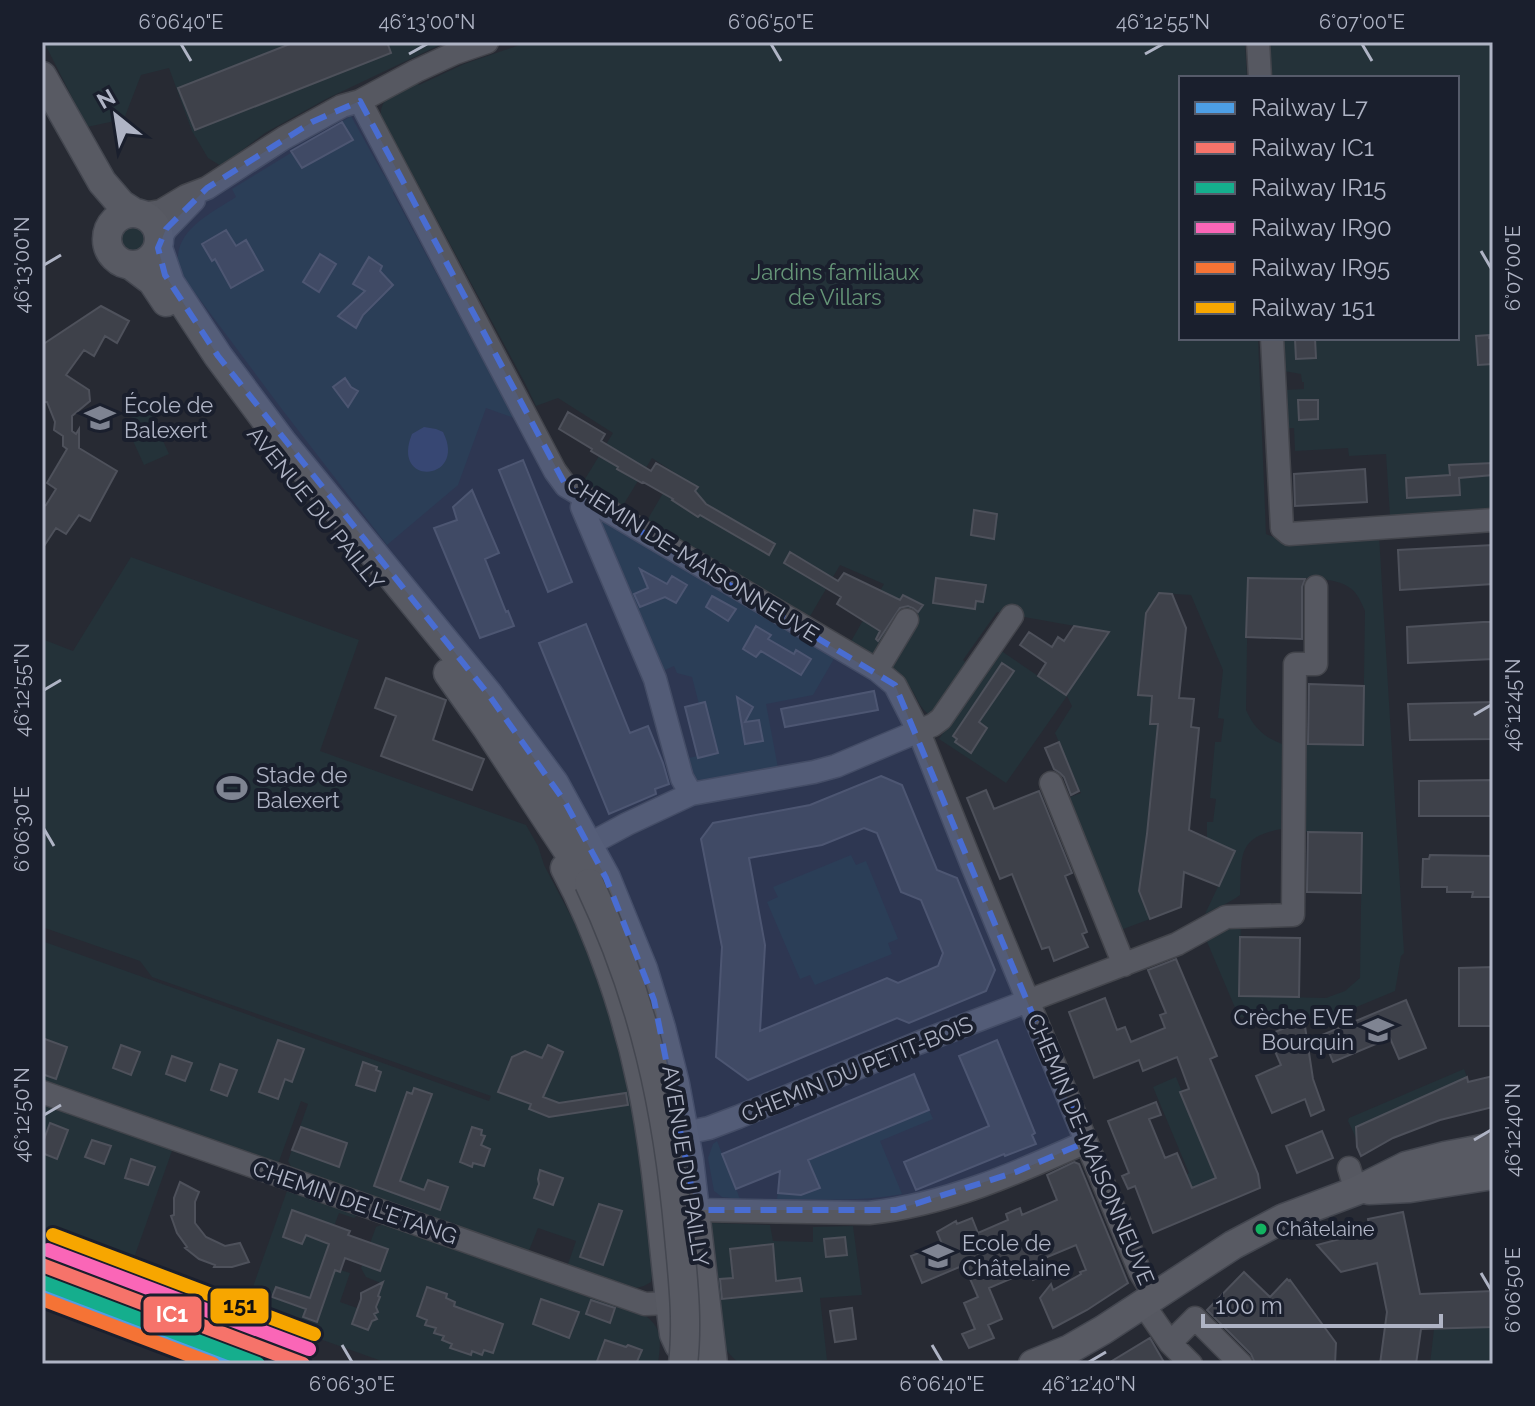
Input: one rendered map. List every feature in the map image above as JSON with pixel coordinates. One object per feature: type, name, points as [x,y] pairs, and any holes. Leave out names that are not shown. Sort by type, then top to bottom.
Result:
[{"type":"main road","points":[[42,76],[100,201],[129,218],[155,225],[159,233],[158,245],[153,256],[140,265],[132,266],[115,259],[109,252],[107,234],[129,218]]},
{"type":"main road","points":[[42,111],[80,160]]},
{"type":"main road","name":"AVENUE DU PAILLY","points":[[158,245],[165,275],[218,356],[282,442],[488,694],[554,783],[588,845],[625,923],[650,990],[675,1084],[685,1133],[716,1359]]},
{"type":"main road","name":"AVENUE DU PAILLY","points":[[132,266],[152,281],[223,390],[292,481],[438,660],[589,883]]},
{"type":"main road","name":"AVENUE DU PAILLY","points":[[506,720],[555,807],[589,883]]},
{"type":"main road","name":"AVENUE DU PAILLY","points":[[502,751],[574,885],[615,989],[642,1085],[674,1334],[685,1364]]},
{"type":"main road","points":[[589,883],[632,988],[663,1106],[684,1288],[685,1364]]},
{"type":"main road","points":[[1033,1364],[1070,1349],[1233,1245],[1353,1180],[1493,1147]]},
{"type":"main road","points":[[1353,1180],[1410,1188],[1493,1175]]},
{"type":"main road","points":[[671,1364],[674,1334]]},
{"type":"street","points":[[129,218],[161,211],[207,188],[342,106],[360,101],[455,53],[487,42]]},
{"type":"street","points":[[1258,42],[1260,76]]},
{"type":"street","name":"CHEMIN DE-MAISONNEUVE","points":[[360,101],[555,471],[566,486],[877,670],[895,685],[919,732],[1149,1300],[1170,1343],[1191,1364]]},
{"type":"street","points":[[158,245],[172,222],[207,188]]},
{"type":"street","points":[[1272,340],[1282,528],[1289,534],[1493,520]]},
{"type":"street","points":[[585,498],[582,507],[658,687],[682,778],[691,794]]},
{"type":"street","name":"CHEMIN DE-MAISONNEUVE","points":[[1028,1002],[1177,944],[1226,917],[1293,915],[1295,664],[1316,664],[1316,587]]},
{"type":"street","points":[[588,845],[691,794],[814,772],[919,732],[941,719],[1012,616]]},
{"type":"street","points":[[877,670],[907,620]]},
{"type":"street","points":[[1051,783],[1124,965]]},
{"type":"street","name":"CHEMIN DU PETIT-BOIS","points":[[685,1133],[723,1122],[1028,1002]]},
{"type":"street","name":"CHEMIN DE L'ETANG","points":[[42,1092],[645,1304],[670,1303]]},
{"type":"street","points":[[696,1210],[869,1213],[896,1210],[959,1193],[1086,1142]]},
{"type":"street","points":[[1170,1343],[1195,1318],[1241,1364]]},
{"type":"highlighted area","points":[[360,101],[566,486],[895,685],[1086,1142],[1016,1172],[896,1210],[696,1210],[654,1000],[606,878],[565,802],[488,694],[218,356],[165,275],[158,248],[166,229],[207,188],[312,122]]},
{"type":"green space","points":[[44,42],[446,42],[326,99],[265,133],[221,166],[208,158],[192,131],[169,68],[141,75],[124,119],[87,127]]},
{"type":"green space","name":"Jardins familiaux de Villars","points":[[528,42],[1245,42],[1247,76],[1179,76],[1179,340],[1258,340],[1266,534],[1281,540],[1379,535],[1404,953],[1395,991],[1342,1013],[1304,1020],[1239,1017],[1205,937],[1241,922],[1239,996],[1326,998],[1345,991],[1360,978],[1362,833],[1302,832],[1304,744],[1363,745],[1365,611],[1350,588],[1327,580],[1248,579],[1246,710],[1260,731],[1282,744],[1281,829],[1266,833],[1249,844],[1242,859],[1240,895],[1205,914],[1235,851],[1207,838],[1207,822],[1213,822],[1216,799],[1210,798],[1215,742],[1221,742],[1224,719],[1218,718],[1223,670],[1191,595],[1160,593],[1146,612],[1138,694],[1152,696],[1150,723],[1158,724],[1139,891],[1150,919],[1118,931],[1065,799],[1081,793],[1055,733],[1072,706],[1067,696],[1006,783],[939,739],[1000,650],[1066,695],[1108,632],[997,612],[963,660],[967,664],[934,714],[930,715],[902,678],[850,643],[884,584],[840,565],[809,618],[646,522],[675,473],[652,458],[622,507],[582,484],[613,433],[558,398],[536,406],[381,116],[387,98],[398,90],[416,79],[419,85],[464,64]]},
{"type":"green space","points":[[1270,42],[1493,42],[1493,510],[1390,516],[1386,454],[1349,456],[1348,448],[1295,451],[1294,428],[1286,428],[1284,390],[1304,389],[1304,382],[1301,374],[1284,371],[1282,340],[1459,340],[1459,76],[1272,76]]},
{"type":"green space","points":[[351,116],[394,190],[514,418],[486,408],[458,485],[387,545],[186,281],[178,263],[182,241],[189,231],[236,197],[232,189]]},
{"type":"green space","points":[[133,225],[144,229],[148,240],[144,251],[133,255],[122,251],[118,240],[122,229]]},
{"type":"green space","points":[[149,410],[169,454],[144,465],[124,421]]},
{"type":"green space","points":[[599,517],[835,657],[813,695],[766,704],[778,768],[692,781],[684,759],[718,752],[705,703],[699,704],[692,677],[677,673],[674,666],[658,673],[594,521]]},
{"type":"green space","points":[[131,557],[359,640],[320,751],[526,825],[582,937],[614,1021],[634,1105],[653,1269],[651,1282],[632,1289],[567,1267],[576,1241],[538,1228],[528,1253],[293,1170],[288,1161],[308,1104],[301,1101],[278,1164],[42,1080],[42,941],[489,1101],[491,1096],[152,977],[140,961],[42,927],[42,639],[73,651]]},
{"type":"green space","points":[[851,855],[856,865],[866,861],[898,939],[888,943],[892,954],[815,985],[810,975],[800,979],[767,902],[778,897],[773,887]]},
{"type":"green space","points":[[1464,1069],[1467,1077],[1356,1127],[1356,1138],[1349,1118]]},
{"type":"green space","points":[[1176,1077],[1216,1178],[1193,1188],[1153,1087]]},
{"type":"green space","points":[[42,1101],[173,1148],[129,1272],[42,1241]]},
{"type":"green space","points":[[929,1110],[933,1119],[880,1141],[902,1194],[855,1199],[777,1199],[784,1169]]},
{"type":"green space","points":[[717,1141],[740,1199],[722,1197],[714,1191],[708,1158]]},
{"type":"green space","points":[[288,1188],[359,1214],[354,1218],[339,1213],[334,1226],[341,1248],[334,1268],[350,1273],[340,1302],[374,1314],[378,1312],[378,1296],[383,1284],[366,1277],[361,1268],[376,1227],[385,1223],[647,1317],[658,1333],[658,1364],[390,1364],[244,1312]]},
{"type":"green space","points":[[711,1223],[770,1225],[773,1241],[813,1242],[813,1227],[853,1226],[862,1295],[820,1298],[827,1360],[749,1365],[731,1356],[723,1345]]},
{"type":"green space","points":[[1493,1327],[1493,1364],[1430,1364],[1434,1329]]},
{"type":"water","points":[[424,427],[443,432],[448,448],[446,461],[429,472],[419,470],[411,463],[408,451],[412,434]]},
{"type":"building","points":[[295,42],[387,42],[391,53],[195,130],[178,88]]},
{"type":"building","points":[[342,122],[353,140],[302,168],[291,151]]},
{"type":"building","points":[[226,230],[236,246],[246,240],[263,270],[231,288],[215,259],[212,261],[202,244]]},
{"type":"building","points":[[320,254],[336,264],[319,292],[303,282]]},
{"type":"building","points":[[369,257],[382,266],[380,271],[393,285],[363,315],[356,328],[338,316],[365,291],[353,284]]},
{"type":"building","points":[[101,306],[129,321],[117,343],[105,336],[94,356],[84,350],[66,375],[89,390],[90,401],[72,416],[72,431],[76,434],[79,429],[79,448],[117,471],[90,521],[79,515],[66,534],[56,528],[42,549],[42,507],[56,489],[47,483],[67,449],[63,446],[63,436],[54,430],[55,422],[47,402],[42,402],[42,345]]},
{"type":"building","points":[[1489,335],[1493,338],[1493,364],[1478,365],[1476,336]]},
{"type":"building","points":[[1295,340],[1315,340],[1316,358],[1296,359]]},
{"type":"building","points":[[345,378],[358,391],[348,407],[333,387]]},
{"type":"building","points":[[1298,400],[1318,400],[1318,419],[1299,420]]},
{"type":"building","points":[[568,412],[605,434],[601,441],[651,471],[656,463],[698,487],[695,491],[706,504],[775,544],[769,555],[617,469],[559,429]]},
{"type":"building","points":[[523,460],[572,582],[548,592],[499,470]]},
{"type":"building","points":[[1493,463],[1493,475],[1459,478],[1460,495],[1407,498],[1406,478],[1450,475],[1449,465]]},
{"type":"building","points":[[1365,469],[1367,502],[1295,506],[1294,474]]},
{"type":"building","points":[[472,490],[499,553],[485,559],[514,626],[480,638],[434,528],[457,520],[453,507]]},
{"type":"building","points":[[974,510],[997,514],[994,539],[971,535]]},
{"type":"building","points":[[1493,545],[1493,584],[1400,590],[1398,550]]},
{"type":"building","points":[[790,552],[838,581],[844,573],[900,600],[903,595],[923,605],[918,612],[908,606],[900,608],[878,641],[880,631],[837,604],[841,597],[784,563]]},
{"type":"building","points":[[640,569],[667,584],[672,576],[687,585],[676,603],[665,597],[640,607],[634,594],[648,588]]},
{"type":"building","points":[[936,578],[986,585],[983,602],[976,601],[975,609],[933,603]]},
{"type":"building","points":[[1248,578],[1305,579],[1302,587],[1302,639],[1246,637]]},
{"type":"building","points":[[1159,593],[1172,594],[1186,628],[1179,698],[1194,699],[1191,727],[1199,728],[1189,830],[1235,851],[1219,886],[1184,872],[1181,907],[1150,919],[1139,891],[1158,724],[1150,724],[1152,696],[1138,695],[1146,613]]},
{"type":"building","points":[[712,596],[736,609],[728,621],[706,607]]},
{"type":"building","points":[[1493,622],[1493,659],[1408,663],[1407,627]]},
{"type":"building","points":[[586,624],[630,733],[648,726],[669,784],[655,789],[656,794],[609,814],[539,643]]},
{"type":"building","points":[[756,626],[771,635],[768,639],[794,654],[796,650],[811,659],[801,675],[761,651],[756,657],[743,649]]},
{"type":"building","points":[[1074,626],[1109,632],[1066,695],[1038,676],[1046,663],[1020,645],[1029,632],[1052,647],[1058,637],[1064,641]]},
{"type":"building","points":[[1002,663],[1014,671],[979,722],[987,728],[971,753],[955,742],[957,739],[953,736]]},
{"type":"building","points":[[386,678],[446,700],[433,740],[484,759],[472,790],[381,756],[396,716],[375,708]]},
{"type":"building","points":[[1309,684],[1364,686],[1363,745],[1308,744]]},
{"type":"building","points":[[874,691],[878,710],[785,727],[781,709]]},
{"type":"building","points":[[737,697],[753,707],[745,722],[759,720],[763,741],[745,744]]},
{"type":"building","points":[[705,702],[718,753],[698,758],[685,707]]},
{"type":"building","points":[[1493,702],[1493,739],[1410,740],[1408,704]]},
{"type":"building","points":[[1059,742],[1079,791],[1071,795],[1064,777],[1054,769],[1045,748]]},
{"type":"building","points":[[881,776],[902,785],[937,870],[957,878],[995,970],[986,991],[909,1023],[897,1018],[748,1080],[716,1057],[722,947],[701,839],[713,823],[810,805]],"holes":[[[864,828],[877,833],[901,892],[921,900],[943,953],[938,966],[898,983],[887,978],[760,1031],[765,945],[749,858],[822,845]]]},
{"type":"building","points":[[1493,780],[1493,816],[1419,816],[1419,781]]},
{"type":"building","points":[[986,790],[994,809],[1039,791],[1072,873],[1065,876],[1087,932],[1082,934],[1088,947],[1054,961],[1049,947],[1042,949],[1012,874],[1000,879],[967,798]]},
{"type":"building","points":[[1308,832],[1362,833],[1361,893],[1307,892]]},
{"type":"building","points":[[1430,855],[1493,856],[1493,897],[1472,897],[1473,892],[1447,892],[1447,887],[1422,887],[1423,859],[1429,859]]},
{"type":"building","points":[[1240,937],[1300,938],[1299,997],[1239,996]]},
{"type":"building","points":[[1176,959],[1217,1056],[1210,1059],[1258,1174],[1260,1188],[1153,1233],[1135,1186],[1128,1189],[1122,1176],[1129,1173],[1108,1121],[1156,1102],[1161,1115],[1149,1119],[1165,1158],[1177,1153],[1192,1188],[1216,1178],[1180,1092],[1189,1089],[1182,1070],[1177,1057],[1143,1071],[1139,1060],[1094,1078],[1069,1012],[1105,998],[1117,1030],[1125,1027],[1131,1042],[1165,1028],[1160,1015],[1166,1013],[1148,970]]},
{"type":"building","points":[[1493,967],[1493,1026],[1459,1026],[1459,968]]},
{"type":"building","points":[[1406,1000],[1426,1048],[1399,1059],[1390,1038],[1333,1062],[1322,1035]]},
{"type":"building","points":[[1304,1020],[1313,1079],[1324,1110],[1311,1116],[1305,1099],[1272,1113],[1256,1076],[1281,1065],[1268,1035]]},
{"type":"building","points":[[42,1038],[67,1047],[56,1079],[42,1074]]},
{"type":"building","points":[[278,1040],[304,1049],[292,1082],[285,1079],[278,1099],[259,1092]]},
{"type":"building","points":[[997,1040],[1035,1133],[1032,1135],[1036,1144],[916,1190],[904,1162],[989,1126],[959,1056]]},
{"type":"building","points":[[121,1045],[140,1052],[131,1075],[113,1068]]},
{"type":"building","points":[[548,1045],[563,1052],[543,1097],[559,1103],[626,1093],[628,1105],[549,1117],[529,1109],[531,1104],[498,1092],[512,1057],[525,1051],[542,1058]]},
{"type":"building","points":[[172,1056],[192,1063],[185,1081],[166,1074]]},
{"type":"building","points":[[363,1062],[377,1067],[376,1070],[381,1072],[375,1091],[356,1085]]},
{"type":"building","points":[[220,1064],[237,1070],[227,1096],[211,1090]]},
{"type":"building","points":[[914,1074],[929,1110],[808,1160],[820,1188],[801,1195],[778,1193],[780,1171],[736,1189],[722,1154]]},
{"type":"building","points":[[1493,1076],[1493,1107],[1440,1120],[1393,1138],[1361,1156],[1357,1147],[1356,1127],[1467,1077],[1468,1082]]},
{"type":"building","points":[[414,1088],[432,1094],[400,1181],[424,1190],[428,1180],[448,1187],[440,1210],[374,1186],[407,1092],[412,1094]]},
{"type":"building","points":[[50,1123],[68,1130],[57,1159],[42,1153]]},
{"type":"building","points":[[301,1127],[347,1143],[339,1167],[292,1150]]},
{"type":"building","points":[[472,1127],[482,1130],[481,1135],[485,1136],[481,1145],[490,1149],[484,1166],[473,1163],[472,1167],[460,1162]]},
{"type":"building","points":[[1322,1131],[1333,1158],[1297,1173],[1286,1146]]},
{"type":"building","points":[[92,1140],[111,1146],[104,1164],[85,1157]]},
{"type":"building","points":[[131,1159],[155,1167],[148,1185],[125,1178]]},
{"type":"building","points":[[1074,1162],[1079,1164],[1128,1283],[1053,1328],[1040,1298],[1051,1284],[1053,1290],[1086,1270],[1076,1245],[1040,1260],[1046,1274],[1033,1280],[1029,1271],[989,1288],[1002,1319],[988,1325],[994,1338],[969,1348],[962,1334],[975,1329],[964,1303],[978,1297],[964,1265],[922,1283],[911,1256],[942,1244],[937,1232],[956,1221],[957,1224],[972,1218],[978,1233],[1008,1220],[1006,1214],[1020,1208],[1022,1215],[1057,1200],[1047,1175]]},
{"type":"building","points":[[540,1170],[563,1178],[553,1205],[534,1198]]},
{"type":"building","points":[[180,1182],[199,1192],[195,1202],[195,1223],[206,1237],[225,1246],[240,1243],[249,1262],[232,1267],[214,1267],[185,1248],[171,1216],[174,1215],[174,1198]]},
{"type":"building","points":[[599,1204],[622,1211],[603,1265],[580,1257]]},
{"type":"building","points":[[292,1210],[388,1249],[380,1271],[345,1258],[340,1272],[335,1270],[317,1322],[303,1317],[306,1309],[272,1297],[276,1287],[310,1298],[329,1244],[306,1235],[302,1244],[283,1237]]},
{"type":"building","points":[[1403,1212],[1420,1294],[1493,1291],[1493,1327],[1421,1329],[1416,1364],[1380,1364],[1387,1312],[1377,1263],[1341,1272],[1317,1245],[1370,1231],[1368,1219]]},
{"type":"building","points":[[845,1237],[847,1255],[826,1257],[824,1239]]},
{"type":"building","points":[[773,1244],[776,1281],[800,1278],[802,1291],[722,1299],[720,1279],[733,1278],[730,1249]]},
{"type":"building","points":[[1244,1272],[1270,1297],[1287,1279],[1290,1280],[1336,1343],[1335,1364],[1258,1364],[1254,1361],[1251,1354],[1207,1310]]},
{"type":"building","points":[[383,1282],[376,1307],[378,1312],[374,1314],[377,1319],[372,1321],[368,1330],[352,1324],[361,1293]]},
{"type":"building","points":[[427,1287],[447,1294],[446,1298],[455,1302],[454,1306],[503,1324],[493,1353],[484,1350],[482,1355],[472,1351],[471,1355],[450,1348],[452,1344],[442,1340],[444,1336],[434,1333],[436,1328],[425,1325],[427,1320],[417,1316]]},
{"type":"building","points":[[541,1299],[579,1312],[569,1338],[533,1324]]},
{"type":"building","points":[[591,1300],[615,1308],[610,1323],[586,1314]]},
{"type":"building","points":[[852,1308],[856,1339],[835,1342],[830,1311]]},
{"type":"building","points":[[1150,1338],[1165,1364],[1107,1364]]},
{"type":"building","points":[[605,1340],[642,1350],[636,1364],[596,1364]]},
{"type":"rail line","name":"151","points":[[53,1235],[314,1334]]},
{"type":"rail line","name":"IR90","points":[[48,1250],[309,1349]]},
{"type":"rail line","name":"IC1","points":[[42,1265],[303,1364]]},
{"type":"rail line","name":"IR15","points":[[42,1282],[258,1364]]},
{"type":"rail line","name":"L7","points":[[42,1286],[246,1364]]},
{"type":"rail line","name":"IR95","points":[[42,1299],[213,1364]]},
{"type":"place","name":"École de Balexert","points":[[100,418]]},
{"type":"place","name":"Stade de Balexert","points":[[232,788]]},
{"type":"place","name":"Crèche EVE Bourquin","points":[[1378,1030]]},
{"type":"place","name":"Châtelaine","points":[[1261,1229]]},
{"type":"place","name":"Ecole de Châtelaine","points":[[938,1256]]}]
